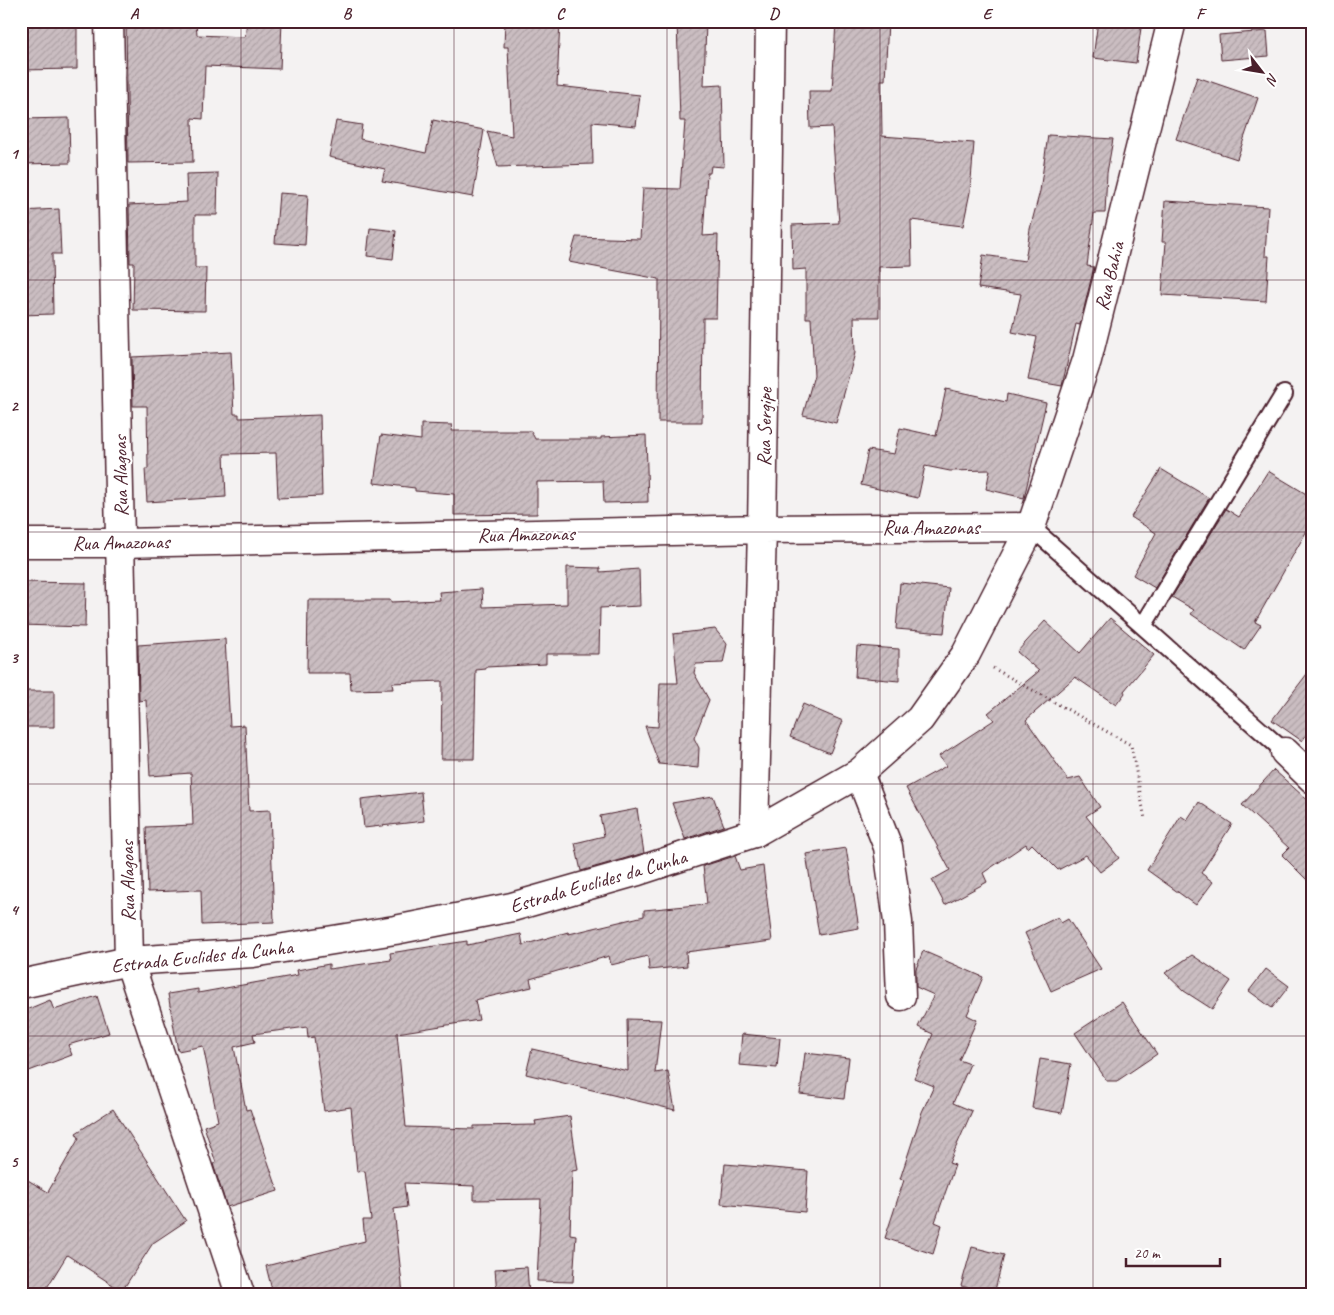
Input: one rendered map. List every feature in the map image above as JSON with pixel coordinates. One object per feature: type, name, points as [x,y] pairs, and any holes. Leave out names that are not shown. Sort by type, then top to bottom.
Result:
[{"type":"street","name":"Rua Alagoas","points":[[109,21],[129,960],[240,1294]]},
{"type":"street","name":"Rua Sergipe","points":[[754,834],[762,528],[770,21]]},
{"type":"street","name":"Rua Bahia","points":[[1031,526],[1087,360],[1172,21]]},
{"type":"street","name":"Rua Amazonas","points":[[21,543],[762,528],[1031,526]]},
{"type":"street","name":"Estrada Euclides da Cunha","points":[[21,984],[129,960],[253,953],[395,930],[502,909],[638,871],[754,834],[859,773],[920,719],[966,654],[1031,526]]},
{"type":"street","points":[[1285,752],[1313,779]]},
{"type":"street","points":[[859,773],[888,847],[898,922],[901,996]]},
{"type":"lane","points":[[1143,626],[1284,394]]},
{"type":"lane","points":[[1031,526],[1285,752]]},
{"type":"path","points":[[966,654],[1131,746],[1145,818]]},
{"type":"building","points":[[21,21],[77,21],[77,69],[21,70]]},
{"type":"building","points":[[126,21],[196,21],[197,35],[245,37],[247,21],[282,21],[280,69],[205,66],[203,119],[192,118],[193,162],[128,163]]},
{"type":"building","points":[[505,21],[560,21],[557,86],[640,95],[636,126],[592,122],[593,164],[498,167],[487,131],[512,136],[508,47],[504,47]]},
{"type":"building","points":[[677,21],[706,21],[704,86],[722,85],[724,167],[711,166],[710,173],[707,173],[703,236],[718,235],[716,318],[703,318],[702,422],[658,422],[659,279],[569,262],[576,237],[640,239],[643,188],[680,189],[685,121],[680,121]]},
{"type":"building","points":[[836,21],[888,21],[885,80],[881,80],[882,136],[974,143],[970,192],[963,226],[911,220],[912,266],[879,267],[879,317],[854,317],[855,353],[836,423],[803,415],[814,375],[811,318],[806,318],[806,269],[793,270],[792,225],[839,223],[832,127],[810,128],[809,91],[832,91]]},
{"type":"building","points":[[1098,21],[1142,21],[1136,63],[1093,58]]},
{"type":"building","points":[[1267,31],[1269,56],[1221,60],[1219,35]]},
{"type":"building","points":[[1197,77],[1258,98],[1237,159],[1176,139]]},
{"type":"building","points":[[69,118],[70,163],[21,164],[21,119]]},
{"type":"building","points":[[433,120],[484,130],[473,197],[382,181],[385,169],[329,157],[336,121],[362,125],[360,139],[426,153]]},
{"type":"building","points":[[1048,135],[1113,139],[1107,173],[1105,213],[1094,213],[1087,266],[1094,267],[1080,325],[1076,324],[1062,386],[1028,380],[1037,337],[1012,332],[1021,294],[978,288],[983,255],[1025,261],[1030,229],[1040,191]]},
{"type":"building","points":[[218,173],[217,215],[195,215],[195,268],[206,268],[205,311],[133,310],[134,263],[130,263],[129,205],[187,202],[186,174]]},
{"type":"building","points":[[279,193],[308,195],[305,245],[275,243]]},
{"type":"building","points":[[1165,201],[1268,207],[1265,256],[1269,256],[1266,301],[1162,295],[1166,242],[1162,242]]},
{"type":"building","points":[[59,209],[61,254],[52,254],[53,314],[21,315],[21,211]]},
{"type":"building","points":[[370,228],[396,231],[393,259],[367,256]]},
{"type":"building","points":[[231,352],[234,414],[239,414],[239,418],[320,415],[322,496],[278,498],[276,453],[224,454],[226,497],[147,502],[145,469],[148,469],[147,406],[133,406],[132,357]]},
{"type":"building","points":[[946,389],[1006,402],[1007,394],[1046,403],[1024,498],[986,489],[990,470],[950,471],[925,466],[918,498],[861,485],[868,450],[894,454],[900,428],[936,436]]},
{"type":"building","points":[[421,424],[452,425],[451,431],[531,431],[535,439],[601,439],[601,437],[646,435],[648,502],[604,503],[603,481],[537,482],[537,514],[454,515],[454,494],[415,491],[415,488],[374,483],[381,435],[421,440]]},
{"type":"building","points":[[1161,469],[1209,498],[1155,588],[1133,575],[1156,533],[1131,517]]},
{"type":"building","points":[[1268,471],[1313,498],[1313,520],[1255,622],[1261,625],[1244,650],[1191,614],[1194,610],[1172,597],[1226,509],[1239,517]]},
{"type":"building","points":[[567,567],[600,568],[600,572],[639,569],[640,606],[600,608],[599,654],[546,654],[546,664],[486,667],[486,669],[476,670],[474,759],[441,759],[442,681],[392,683],[393,689],[351,690],[350,673],[307,673],[308,600],[391,600],[391,602],[440,600],[439,592],[482,589],[483,607],[567,604]]},
{"type":"building","points":[[21,582],[86,583],[85,627],[21,625]]},
{"type":"building","points":[[900,583],[949,588],[944,633],[896,629]]},
{"type":"building","points":[[1110,618],[1154,655],[1124,691],[1125,693],[1116,705],[1075,677],[1026,720],[1068,780],[1080,777],[1100,807],[1086,816],[1119,858],[1100,872],[1086,855],[1058,870],[1032,844],[1028,848],[1026,844],[983,873],[987,882],[945,905],[932,880],[950,870],[906,788],[946,766],[939,756],[994,720],[988,713],[1039,671],[1017,652],[1045,621],[1080,653]]},
{"type":"building","points":[[715,629],[727,644],[723,663],[696,664],[694,673],[709,700],[694,738],[699,748],[698,768],[659,764],[645,726],[658,727],[660,683],[678,683],[673,634]]},
{"type":"building","points":[[225,639],[230,726],[245,725],[249,811],[270,810],[274,922],[202,925],[201,890],[148,892],[146,827],[193,825],[191,773],[150,776],[146,700],[139,701],[138,645]]},
{"type":"building","points":[[857,646],[899,649],[899,681],[855,677]]},
{"type":"building","points":[[1313,666],[1313,726],[1302,741],[1272,720]]},
{"type":"building","points":[[21,691],[54,691],[54,727],[21,727]]},
{"type":"building","points":[[803,704],[843,721],[830,753],[790,737]]},
{"type":"building","points":[[1274,770],[1313,805],[1313,886],[1282,855],[1289,848],[1242,805]]},
{"type":"building","points":[[421,792],[424,821],[364,828],[361,799]]},
{"type":"building","points":[[713,796],[724,826],[685,839],[672,803]]},
{"type":"building","points":[[1199,802],[1232,824],[1201,873],[1213,882],[1196,905],[1147,870],[1181,816],[1187,820]]},
{"type":"building","points":[[637,809],[644,853],[581,871],[575,843],[604,836],[600,816]]},
{"type":"building","points":[[846,848],[859,928],[819,935],[806,854]]},
{"type":"building","points":[[735,856],[740,870],[763,866],[772,941],[686,952],[687,966],[649,970],[648,956],[611,965],[609,956],[530,979],[532,987],[475,1000],[479,1020],[397,1033],[406,1127],[474,1129],[474,1126],[536,1125],[535,1121],[570,1116],[578,1170],[572,1171],[570,1234],[576,1235],[573,1282],[537,1281],[541,1199],[474,1200],[474,1186],[404,1183],[407,1207],[394,1209],[403,1294],[273,1294],[266,1266],[365,1241],[363,1220],[371,1220],[365,1171],[357,1172],[351,1107],[324,1111],[314,1037],[308,1038],[307,1027],[253,1034],[255,1042],[234,1047],[246,1110],[250,1109],[278,1191],[227,1207],[213,1164],[216,1163],[204,1126],[218,1121],[203,1046],[178,1051],[168,994],[198,989],[198,993],[298,975],[297,970],[329,964],[329,969],[391,960],[390,953],[467,941],[467,945],[521,934],[523,945],[568,932],[569,934],[644,916],[644,910],[707,904],[703,866]]},
{"type":"building","points":[[1058,917],[1061,923],[1068,919],[1101,969],[1051,991],[1025,933]]},
{"type":"building","points":[[923,951],[983,977],[967,1015],[977,1020],[959,1060],[970,1064],[953,1103],[972,1111],[949,1163],[955,1165],[935,1222],[942,1225],[933,1254],[885,1238],[904,1180],[900,1179],[922,1112],[934,1086],[914,1078],[933,1034],[918,1027],[934,995],[916,987],[916,969]]},
{"type":"building","points":[[1192,955],[1231,981],[1212,1009],[1184,991],[1165,973]]},
{"type":"building","points":[[1266,969],[1289,986],[1272,1008],[1249,991]]},
{"type":"building","points":[[97,996],[109,1033],[68,1045],[72,1055],[21,1074],[21,1012],[50,1000],[54,1010]]},
{"type":"building","points":[[1122,1002],[1157,1054],[1117,1081],[1107,1081],[1075,1033]]},
{"type":"building","points":[[627,1019],[661,1020],[655,1073],[668,1071],[675,1110],[526,1074],[532,1049],[628,1071]]},
{"type":"building","points":[[742,1034],[780,1038],[777,1068],[739,1065]]},
{"type":"building","points":[[805,1053],[849,1058],[844,1099],[800,1094]]},
{"type":"building","points":[[1040,1059],[1071,1064],[1062,1113],[1032,1108]]},
{"type":"building","points":[[113,1109],[186,1221],[153,1243],[122,1291],[67,1255],[43,1294],[36,1294],[21,1285],[21,1176],[48,1192],[79,1138],[76,1133]]},
{"type":"building","points":[[725,1164],[808,1171],[805,1212],[721,1204]]},
{"type":"building","points":[[972,1247],[1004,1255],[994,1294],[961,1286]]},
{"type":"building","points":[[527,1267],[529,1294],[497,1294],[495,1269]]}]
